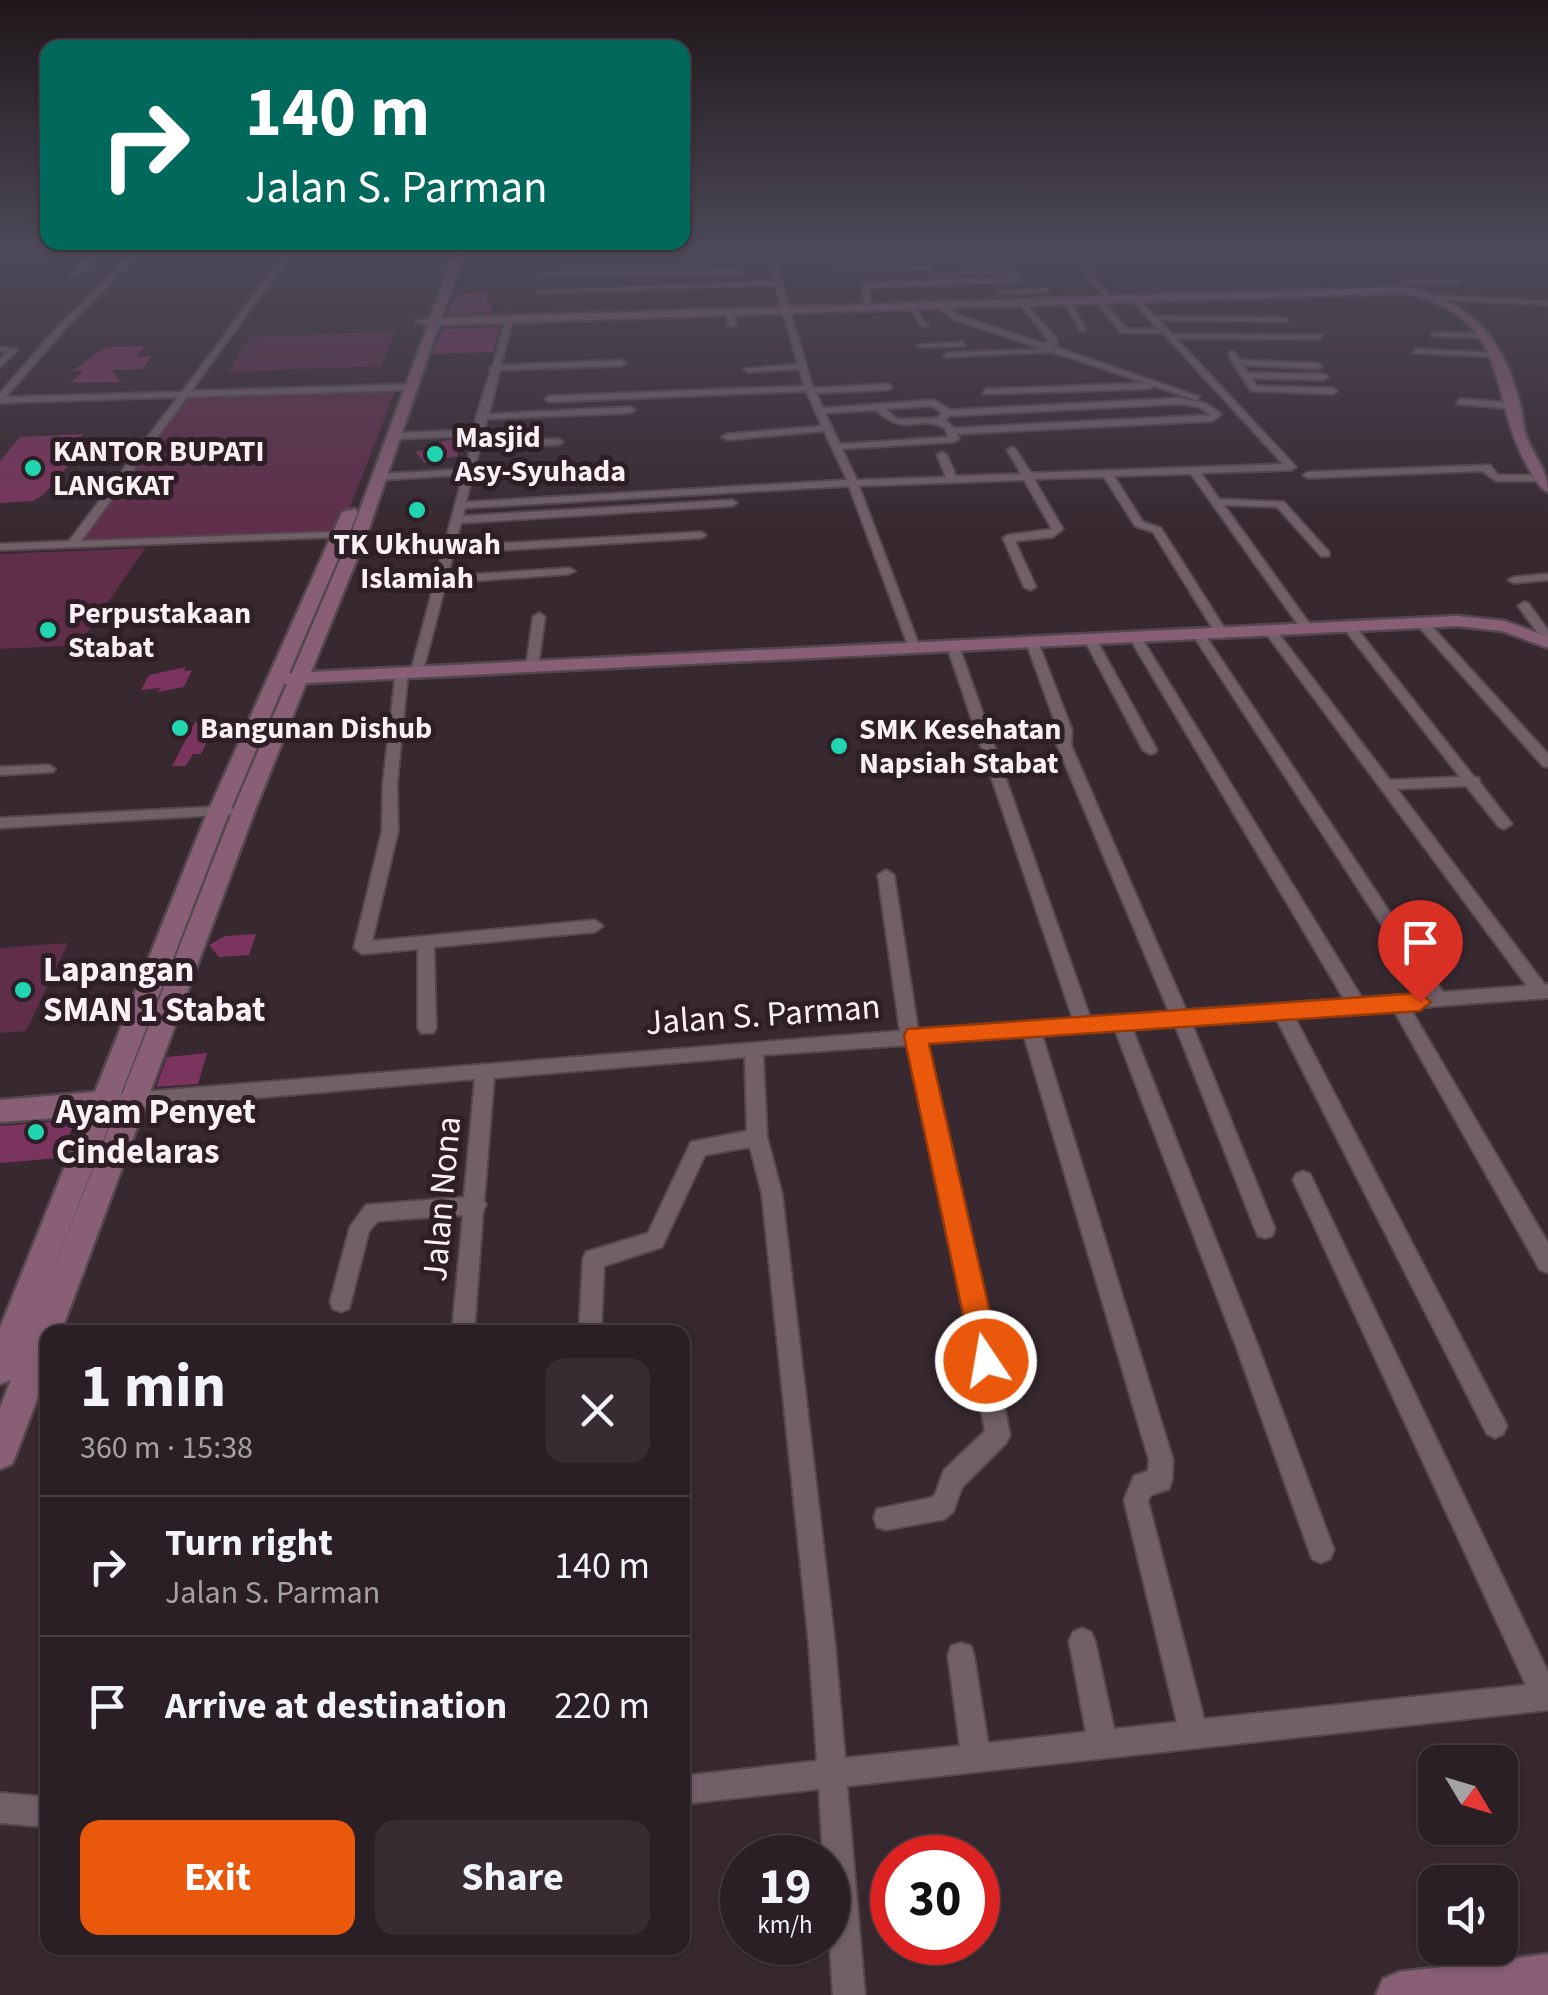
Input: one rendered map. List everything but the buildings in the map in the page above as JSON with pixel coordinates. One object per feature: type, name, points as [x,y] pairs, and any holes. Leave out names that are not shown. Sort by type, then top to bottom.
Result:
[{"type":"street","points":[[1,396],[45,346]]},
{"type":"street","points":[[72,544],[220,346]]},
{"type":"street","points":[[0,1368],[118,1102],[230,817],[350,535],[420,346]]},
{"type":"street","points":[[501,346],[441,580],[409,672],[390,783],[390,831],[362,948],[596,926]]},
{"type":"street","points":[[795,346],[914,648]]},
{"type":"street","points":[[947,355],[1050,346]]},
{"type":"street","points":[[1051,346],[1224,409],[1284,468]]},
{"type":"street","points":[[1179,346],[1284,468]]},
{"type":"street","points":[[1229,346],[1254,389],[1333,390]]},
{"type":"street","points":[[1266,346],[1271,352]]},
{"type":"street","points":[[1490,346],[1515,406],[1517,429],[1545,483]]},
{"type":"street","points":[[0,349],[14,350],[0,364]]},
{"type":"street","points":[[1416,351],[1496,356]]},
{"type":"street","points":[[1234,355],[1318,366]]},
{"type":"street","points":[[492,374],[622,363]]},
{"type":"street","points":[[748,368],[802,366]]},
{"type":"street","points":[[492,374],[548,376]]},
{"type":"street","points":[[1205,374],[1324,378]]},
{"type":"street","points":[[986,392],[1161,385]]},
{"type":"street","points":[[549,398],[888,387]]},
{"type":"street","points":[[1,396],[405,388]]},
{"type":"street","points":[[350,535],[395,436],[405,388]]},
{"type":"street","points":[[819,411],[930,402],[944,417],[954,438],[950,442],[834,446]]},
{"type":"street","points":[[880,409],[895,422],[1187,402],[1208,407],[1216,414],[1213,418],[951,431]]},
{"type":"street","points":[[1460,402],[1515,406]]},
{"type":"street","points":[[481,417],[630,410]]},
{"type":"street","points":[[727,437],[826,428]]},
{"type":"street","points":[[395,436],[558,442]]},
{"type":"street","points":[[1012,450],[1058,531],[1008,538],[1030,587]]},
{"type":"street","points":[[942,456],[952,479]]},
{"type":"street","points":[[460,504],[852,483],[1238,473],[1284,468]]},
{"type":"street","points":[[1308,475],[1490,471],[1545,483]]},
{"type":"street","points":[[1370,484],[1490,471]]},
{"type":"street","points":[[380,476],[468,472]]},
{"type":"street","points":[[1195,472],[1308,630]]},
{"type":"street","points":[[1107,474],[1139,524],[1157,530],[1222,634]]},
{"type":"street","points":[[1219,502],[1280,504],[1325,554]]},
{"type":"street","points":[[456,520],[732,504]]},
{"type":"street","points":[[0,547],[350,535]]},
{"type":"street","points":[[449,550],[701,535]]},
{"type":"street","points":[[441,580],[569,571]]},
{"type":"street","points":[[1514,580],[1548,577]]},
{"type":"street","points":[[1524,606],[1548,640]]},
{"type":"street","points":[[532,667],[539,617]]},
{"type":"street","points":[[288,678],[1422,623],[1489,623],[1548,640]]},
{"type":"street","points":[[1422,623],[1548,763]]},
{"type":"street","points":[[1350,628],[1504,824]]},
{"type":"street","points":[[1271,632],[1544,992]]},
{"type":"street","points":[[1199,635],[1440,1000]]},
{"type":"street","points":[[1135,638],[1358,1007]]},
{"type":"street","points":[[1090,639],[1150,750]]},
{"type":"street","points":[[1032,642],[1065,730],[1064,745],[1265,1228]]},
{"type":"street","points":[[953,646],[1084,1026]]},
{"type":"street","points":[[3,768],[48,768]]},
{"type":"street","points":[[1386,785],[1474,782]]},
{"type":"street","points":[[0,823],[230,817]]},
{"type":"street","points":[[0,834],[230,817]]},
{"type":"street","points":[[886,875],[913,1036],[946,1165],[998,1435],[953,1478],[944,1503],[936,1510],[886,1518]]},
{"type":"street","points":[[426,942],[427,1028]]},
{"type":"street","name":"Jalan S. Parman","points":[[118,1102],[754,1048],[1544,992]]},
{"type":"street","points":[[1399,1004],[1548,1263]]},
{"type":"street","points":[[1284,1013],[1495,1426]]},
{"type":"street","points":[[1121,1022],[1248,1346],[1321,1550]]},
{"type":"street","points":[[1031,1028],[1161,1460],[1160,1480],[1144,1485],[1136,1500],[1194,1735]]},
{"type":"street","points":[[754,1048],[758,1137],[772,1194],[832,1772],[849,1995]]},
{"type":"street","name":"Jalan Nona","points":[[464,1325],[486,1070]]},
{"type":"street","points":[[0,1112],[118,1102]]},
{"type":"street","points":[[43,1325],[118,1102]]},
{"type":"street","points":[[590,1325],[594,1258],[655,1240],[698,1148],[758,1137]]},
{"type":"street","points":[[690,1789],[1547,1696],[1303,1180]]},
{"type":"street","points":[[342,1302],[360,1227],[373,1212],[476,1205]]},
{"type":"street","points":[[0,1452],[40,1333]]},
{"type":"street","points":[[1082,1642],[1103,1745]]},
{"type":"street","points":[[960,1656],[976,1758]]},
{"type":"street","points":[[0,1808],[40,1811]]},
{"type":"street","points":[[1399,1995],[1449,1992],[1548,1977]]},
{"type":"shaded area","points":[[244,346],[390,346],[381,366],[228,372]]},
{"type":"shaded area","points":[[396,389],[340,533],[77,540],[186,394]]},
{"type":"shaded area","points":[[145,548],[79,645],[0,649],[0,554]]},
{"type":"shaded area","name":"Lapangan SMAN 1 Stabat","points":[[68,943],[26,1031],[0,1033],[0,948]]},
{"type":"place","name":"Masjid Asy-Syuhada","points":[[435,454]]},
{"type":"place","name":"KANTOR BUPATI LANGKAT","points":[[33,468]]},
{"type":"place","name":"TK Ukhuwah Islamiah","points":[[417,510]]},
{"type":"place","name":"Perpustakaan Stabat","points":[[48,630]]},
{"type":"place","name":"Bangunan Dishub","points":[[180,728]]},
{"type":"place","name":"SMK Kesehatan Napsiah Stabat","points":[[839,746]]},
{"type":"place","name":"Lapangan SMAN 1 Stabat","points":[[23,990]]},
{"type":"place","name":"Ayam Penyet Cindelaras","points":[[36,1132]]},
{"type":"route","points":[[986,1361],[915,1036],[1420,1002]]}]
